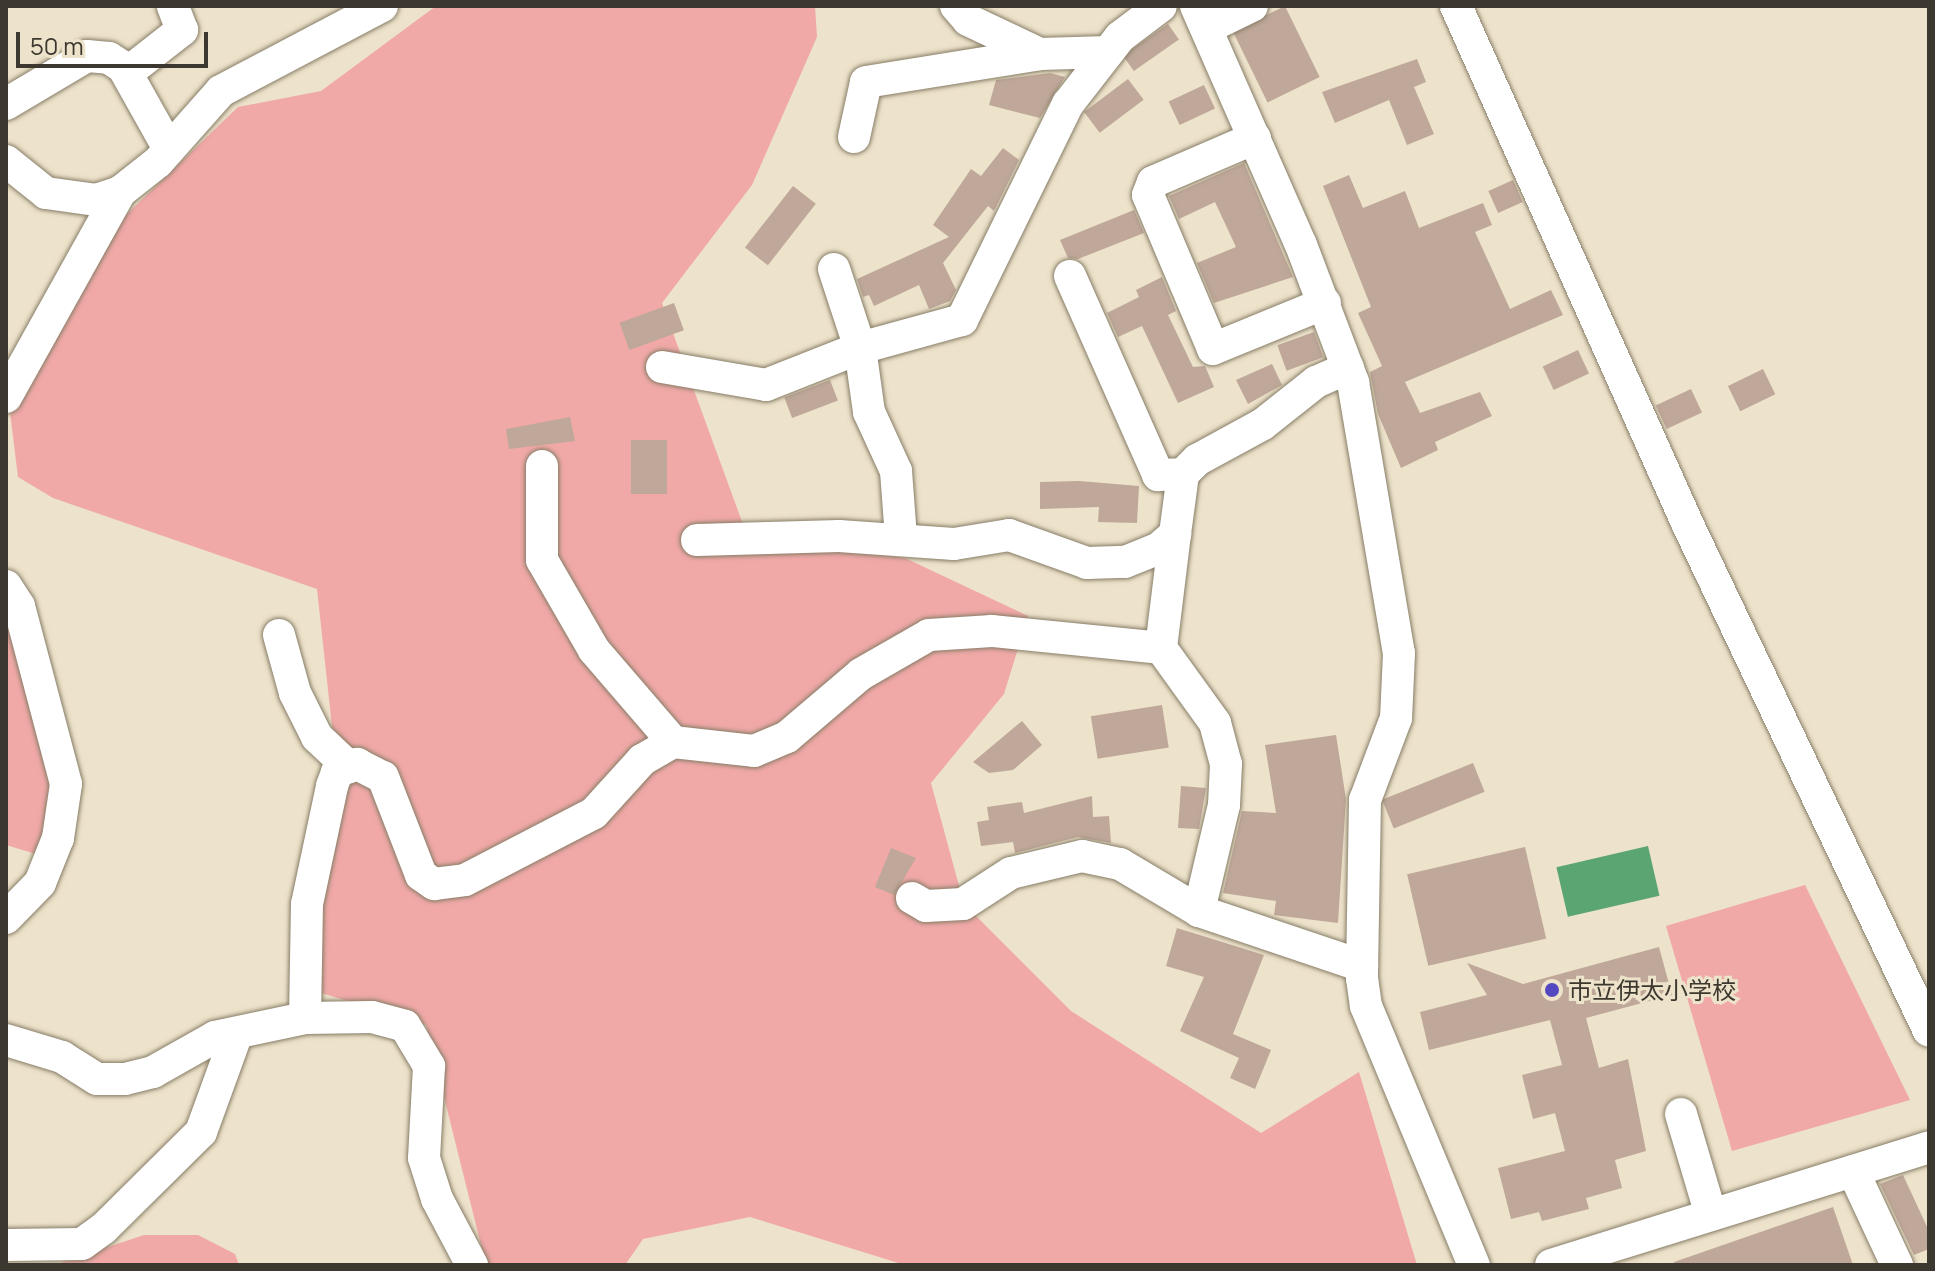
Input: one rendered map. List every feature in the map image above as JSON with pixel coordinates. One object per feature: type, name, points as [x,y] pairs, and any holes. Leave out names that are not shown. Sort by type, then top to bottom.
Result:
[{"type":"street","points":[[127,73],[182,30],[173,6]]},
{"type":"street","points":[[6,397],[120,192],[169,149],[221,91],[347,14],[382,6]]},
{"type":"street","points":[[956,6],[968,20],[1040,54]]},
{"type":"street","points":[[662,367],[766,385],[860,348],[962,320],[1068,104],[1108,52],[1161,6]]},
{"type":"street","points":[[1252,6],[1201,17],[1325,303],[1348,368],[1399,653],[1396,718],[1365,800],[1362,966],[1366,1006],[1474,1265]]},
{"type":"street","points":[[1456,6],[1688,525],[1929,1031]]},
{"type":"street","points":[[854,137],[866,82],[1040,54],[1108,52]]},
{"type":"street","points":[[6,104],[87,56],[109,58],[127,73],[169,149]]},
{"type":"street","points":[[1255,138],[1153,182],[1148,195],[1213,349],[1325,303]]},
{"type":"street","points":[[6,161],[46,193],[96,200],[120,192]]},
{"type":"street","points":[[834,269],[860,348],[869,412],[896,471],[901,538]]},
{"type":"street","points":[[1070,276],[1158,475],[1183,474],[1316,382],[1348,368]]},
{"type":"street","points":[[542,466],[542,560],[594,650],[673,742]]},
{"type":"street","points":[[1183,474],[1161,648],[1215,723],[1226,764],[1224,805],[1199,911]]},
{"type":"street","points":[[697,540],[901,538],[954,544],[1009,535],[1087,563],[1125,562],[1158,549],[1175,534]]},
{"type":"street","points":[[6,586],[19,606],[66,784],[58,838],[40,883],[6,918]]},
{"type":"street","points":[[305,1018],[307,904],[337,772],[349,767],[369,766],[383,777],[421,875],[434,884],[465,880],[594,813],[642,760],[673,742],[754,751],[787,737],[861,674],[929,635],[992,631],[1161,648]]},
{"type":"street","points":[[279,635],[295,693],[317,737],[349,767]]},
{"type":"street","points":[[912,898],[926,906],[963,904],[1011,873],[1082,856],[1120,864],[1199,911],[1362,966]]},
{"type":"street","points":[[6,1040],[62,1057],[97,1079],[125,1079],[153,1072],[215,1037],[236,1036],[305,1018],[372,1017],[405,1026],[420,1045],[430,1084],[424,1158],[437,1199],[472,1265]]},
{"type":"street","points":[[6,1245],[82,1244],[103,1229],[201,1132],[236,1036]]},
{"type":"street","points":[[1681,1114],[1711,1215]]},
{"type":"street","points":[[1551,1265],[1929,1147]]},
{"type":"street","points":[[1853,1171],[1897,1265]]},
{"type":"shaded area","points":[[436,6],[815,6],[817,37],[752,185],[662,303],[748,538],[905,558],[1028,616],[1004,694],[931,783],[964,904],[1071,1011],[1261,1133],[1359,1072],[1417,1265],[905,1265],[750,1217],[643,1239],[625,1265],[486,1265],[426,1025],[302,987],[337,772],[317,589],[53,498],[18,477],[9,404],[101,239],[238,107],[321,91]]},
{"type":"shaded area","points":[[6,609],[48,737],[55,828],[36,854],[6,845]]},
{"type":"shaded area","points":[[1648,846],[1659,896],[1568,917],[1556,867]]},
{"type":"shaded area","points":[[1805,885],[1910,1100],[1732,1151],[1666,926]]},
{"type":"shaded area","points":[[144,1235],[198,1235],[235,1254],[239,1265],[54,1265]]},
{"type":"building","points":[[1285,6],[1320,77],[1268,102],[1233,31]]},
{"type":"building","points":[[1168,24],[1179,40],[1134,71],[1123,56]]},
{"type":"building","points":[[1417,59],[1426,82],[1414,87],[1434,134],[1407,145],[1389,100],[1335,123],[1322,92]]},
{"type":"building","points":[[1050,73],[1065,77],[1040,118],[989,105],[996,80]]},
{"type":"building","points":[[1128,79],[1144,100],[1100,133],[1084,112]]},
{"type":"building","points":[[1204,85],[1215,109],[1180,125],[1169,101]]},
{"type":"building","points":[[1003,148],[1019,160],[994,211],[988,206],[943,263],[956,290],[950,301],[929,309],[919,285],[874,306],[869,295],[863,297],[857,279],[949,237],[933,225],[971,169],[981,176]]},
{"type":"building","points":[[1244,163],[1293,277],[1214,303],[1197,263],[1236,247],[1215,202],[1179,219],[1169,196]]},
{"type":"building","points":[[1349,175],[1363,208],[1405,191],[1419,228],[1483,203],[1492,225],[1475,232],[1510,309],[1551,290],[1563,315],[1405,382],[1420,413],[1480,392],[1492,416],[1435,442],[1438,450],[1401,468],[1378,414],[1370,372],[1382,366],[1358,313],[1371,307],[1323,186]]},
{"type":"building","points":[[1513,180],[1523,202],[1498,213],[1488,191]]},
{"type":"building","points":[[793,186],[816,204],[768,265],[745,247]]},
{"type":"building","points":[[1134,210],[1144,233],[1078,259],[1068,258],[1060,240]]},
{"type":"building","points":[[1162,277],[1176,311],[1168,315],[1193,367],[1205,366],[1214,387],[1178,403],[1142,326],[1118,337],[1107,313],[1139,297],[1136,290]]},
{"type":"building","points":[[674,303],[684,330],[629,350],[619,323]]},
{"type":"building","points":[[1314,332],[1323,357],[1287,371],[1277,345]]},
{"type":"building","points":[[1578,350],[1589,374],[1554,390],[1543,366]]},
{"type":"building","points":[[1272,364],[1282,385],[1248,404],[1236,380]]},
{"type":"building","points":[[1763,369],[1775,394],[1740,411],[1728,386]]},
{"type":"building","points":[[830,380],[838,401],[792,418],[784,398]]},
{"type":"building","points":[[1691,389],[1702,413],[1667,429],[1656,405]]},
{"type":"building","points":[[570,417],[575,441],[509,449],[506,429]]},
{"type":"building","points":[[631,440],[667,440],[667,494],[631,494]]},
{"type":"building","points":[[1079,481],[1139,486],[1137,523],[1098,522],[1099,507],[1040,509],[1040,482]]},
{"type":"building","points":[[1162,705],[1169,747],[1098,759],[1091,716]]},
{"type":"building","points":[[1022,721],[1042,745],[1013,770],[989,773],[973,762]]},
{"type":"building","points":[[1336,735],[1346,799],[1338,923],[1274,915],[1276,901],[1223,893],[1242,811],[1276,813],[1265,745]]},
{"type":"building","points":[[1473,763],[1485,792],[1394,828],[1382,800]]},
{"type":"building","points":[[1181,786],[1206,788],[1199,829],[1178,828]]},
{"type":"building","points":[[1092,796],[1093,817],[1109,816],[1111,843],[1078,837],[1015,853],[1013,842],[981,846],[977,822],[989,820],[987,807],[1022,802],[1024,813]]},
{"type":"building","points":[[1525,847],[1546,939],[1428,966],[1407,874]]},
{"type":"building","points":[[891,848],[916,858],[894,895],[875,887]]},
{"type":"building","points":[[1177,928],[1264,955],[1233,1034],[1271,1050],[1255,1089],[1230,1078],[1239,1058],[1180,1031],[1204,977],[1166,966]]},
{"type":"building","points":[[1659,947],[1672,995],[1586,1018],[1599,1068],[1628,1059],[1646,1151],[1615,1160],[1622,1188],[1586,1198],[1589,1209],[1542,1221],[1539,1212],[1511,1219],[1498,1168],[1565,1151],[1555,1113],[1533,1119],[1522,1075],[1562,1065],[1550,1020],[1429,1050],[1420,1012],[1487,995],[1467,963],[1523,984]]},
{"type":"building","points":[[1903,1175],[1929,1231],[1929,1249],[1914,1255],[1880,1184]]},
{"type":"building","points":[[1833,1207],[1853,1265],[1675,1265],[1674,1262]]},
{"type":"place","name":"市立伊太小学校","points":[[1552,990]]}]
